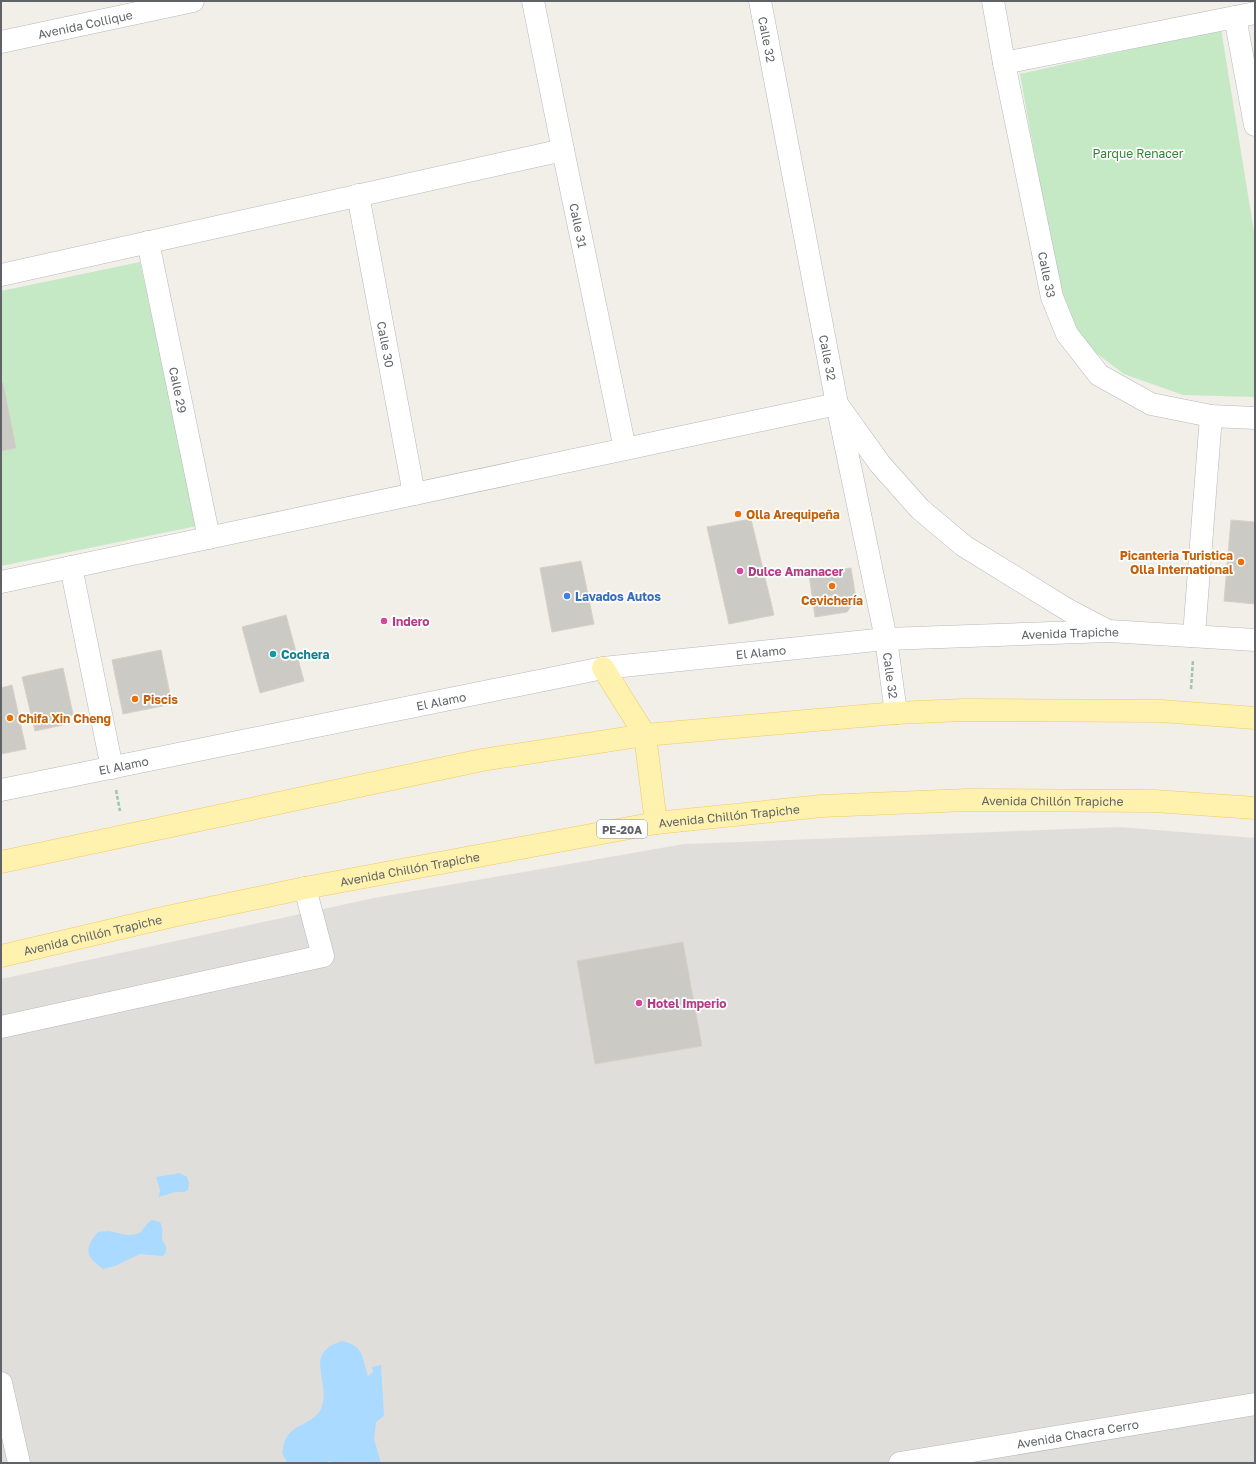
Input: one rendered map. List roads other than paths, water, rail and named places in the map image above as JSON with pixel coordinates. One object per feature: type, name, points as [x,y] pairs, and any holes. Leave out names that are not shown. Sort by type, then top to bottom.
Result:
[{"type":"main road","points":[[603,668],[645,735],[656,823]]},
{"type":"main road","points":[[1,862],[482,760],[645,735],[896,713],[963,710],[1160,711],[1255,718]]},
{"type":"main road","name":"Avenida Chillón Trapiche","points":[[1,956],[172,916],[305,888],[656,823],[822,806],[967,800],[1154,801],[1255,809]]},
{"type":"street","name":"Avenida Collique","points":[[1,42],[193,1]]},
{"type":"street","name":"Calle 31","points":[[533,1],[625,449]]},
{"type":"street","name":"Calle 32","points":[[760,1],[836,404],[886,639],[896,713]]},
{"type":"street","name":"Calle 33","points":[[993,1],[1004,63],[1052,297],[1067,334],[1099,375],[1151,404],[1211,416],[1255,418]]},
{"type":"street","points":[[1004,63],[1245,15],[1255,125]]},
{"type":"street","points":[[1,275],[563,150]]},
{"type":"street","name":"Calle 30","points":[[358,195],[414,494]]},
{"type":"street","name":"Calle 29","points":[[148,242],[209,538]]},
{"type":"street","points":[[1,582],[836,404],[880,464],[920,509],[959,542],[1068,610],[1109,631]]},
{"type":"street","points":[[1194,635],[1211,416]]},
{"type":"street","points":[[71,567],[112,768]]},
{"type":"street","name":"Avenida Trapiche","points":[[886,639],[1109,631],[1194,635],[1255,640]]},
{"type":"street","name":"El Alamo","points":[[1,790],[603,668],[886,639]]},
{"type":"street","points":[[1,1027],[323,956],[305,888]]},
{"type":"street","points":[[1,1383],[19,1463]]},
{"type":"street","name":"Avenida Chacra Cerro","points":[[900,1463],[1255,1404]]},
{"type":"water","points":[[180,1173],[187,1177],[189,1183],[188,1190],[159,1197],[160,1190],[156,1177]]},
{"type":"water","points":[[152,1220],[160,1222],[161,1225],[162,1239],[166,1247],[166,1252],[163,1256],[140,1254],[115,1266],[103,1269],[97,1265],[90,1256],[88,1252],[90,1243],[98,1232],[108,1231],[131,1235],[141,1232]]},
{"type":"water","points":[[342,1341],[354,1346],[361,1353],[368,1376],[373,1372],[372,1367],[381,1365],[384,1416],[376,1422],[374,1439],[381,1463],[334,1463],[330,1461],[324,1463],[287,1463],[282,1453],[286,1438],[295,1429],[316,1416],[322,1406],[324,1396],[320,1368],[324,1352],[330,1346]]},
{"type":"place","name":"Olla Arequipeña","points":[[738,514]]},
{"type":"place","name":"Picanteria Turistica Olla International","points":[[1241,562]]},
{"type":"place","name":"Dulce Amanacer","points":[[740,571]]},
{"type":"place","name":"Cevichería","points":[[832,586]]},
{"type":"place","name":"Lavados Autos","points":[[567,596]]},
{"type":"place","name":"Indero","points":[[384,621]]},
{"type":"place","name":"Cochera","points":[[273,654]]},
{"type":"place","name":"Piscis","points":[[135,699]]},
{"type":"place","name":"Chifa Xin Cheng","points":[[10,718]]},
{"type":"place","name":"Hotel Imperio","points":[[639,1003]]},
{"type":"park label","name":"Parque Renacer","points":[[1138,153]]}]
